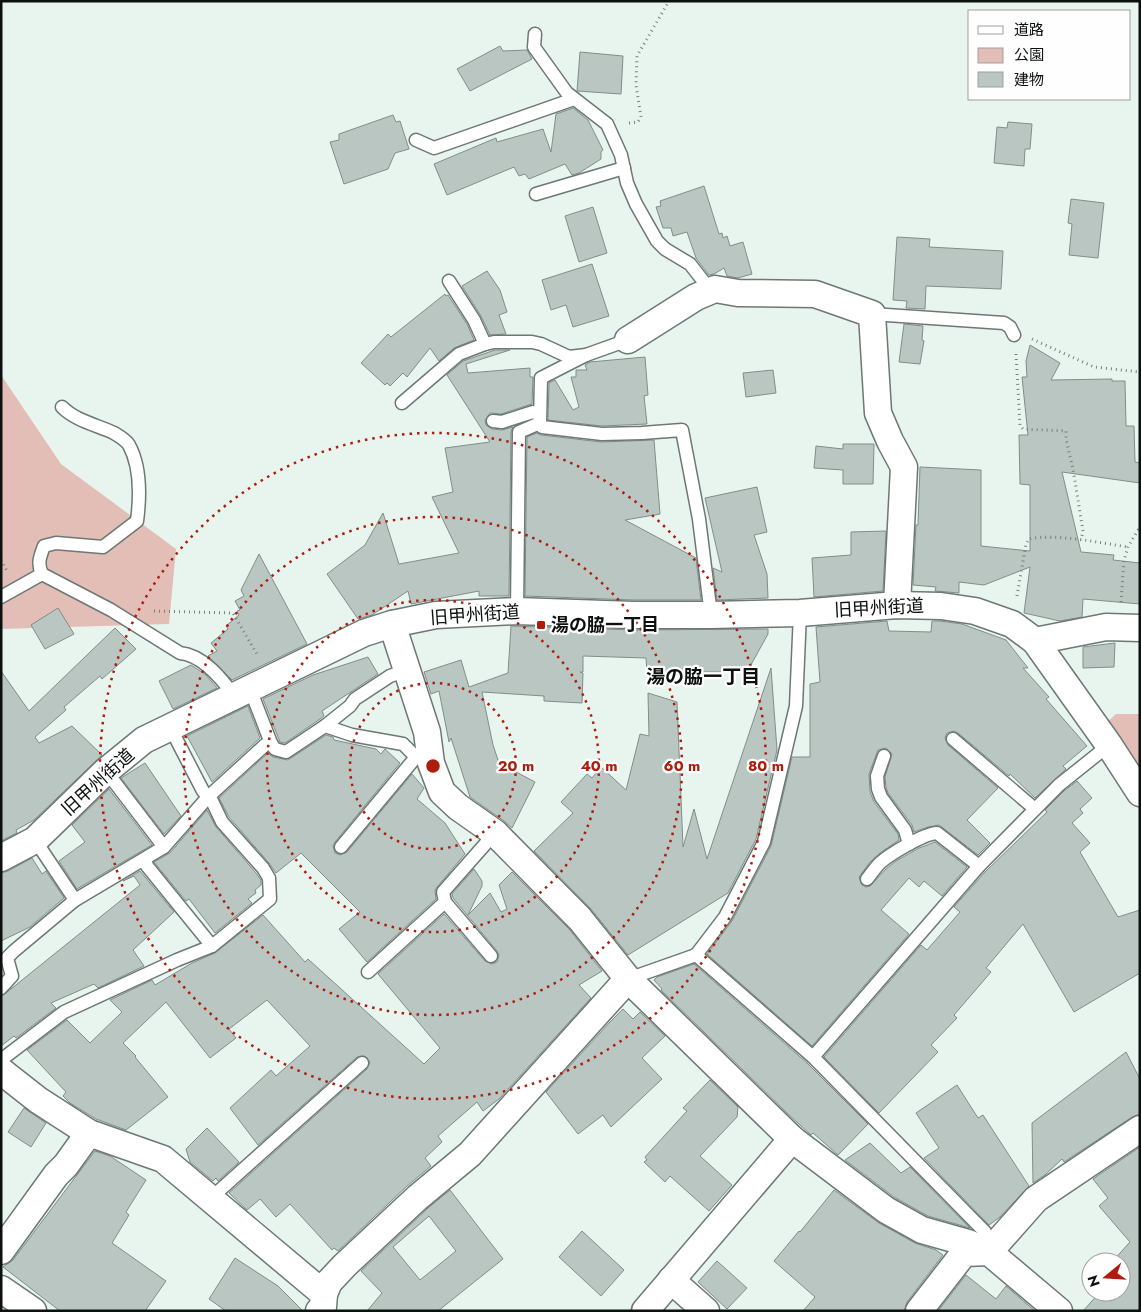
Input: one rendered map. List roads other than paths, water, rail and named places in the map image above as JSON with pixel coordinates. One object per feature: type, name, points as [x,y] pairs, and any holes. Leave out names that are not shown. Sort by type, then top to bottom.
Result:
[{"type":"street","points":[[628,340],[696,297],[715,289],[738,293],[815,294],[872,314],[878,413],[904,467],[897,605]]},
{"type":"street","name":"旧甲州街道","points":[[1,858],[35,840],[106,771],[144,740],[364,633],[392,624],[436,615],[517,611],[634,615],[711,615],[800,613],[897,605],[941,606],[975,612],[1012,624],[1035,641],[1109,745],[1140,793]]},
{"type":"street","points":[[392,624],[427,732],[423,760],[442,792],[458,807],[495,833],[580,919],[628,979],[792,1139],[886,1210],[922,1230],[968,1243],[989,1252],[1049,1308]]},
{"type":"street","points":[[1035,641],[1106,627],[1133,627]]},
{"type":"street","points":[[1,1071],[38,1100],[89,1133],[162,1159],[211,1198],[323,1306],[329,1282],[417,1198],[470,1154],[628,979]]},
{"type":"street","points":[[919,1311],[964,1252],[989,1252],[1036,1199],[1140,1129]]},
{"type":"street","points":[[1,1251],[89,1133]]},
{"type":"street","points":[[645,1311],[792,1139]]},
{"type":"street","points":[[671,1280],[706,1311]]},
{"type":"street","points":[[1,1289],[33,1311]]},
{"type":"lane","points":[[535,34],[534,47],[567,94],[607,124],[621,155],[627,183],[636,204],[657,241],[665,249],[690,264],[704,282],[715,289]]},
{"type":"lane","points":[[416,140],[434,148],[574,100]]},
{"type":"lane","points":[[536,194],[624,168]]},
{"type":"lane","points":[[449,280],[474,320],[485,344]]},
{"type":"lane","points":[[872,314],[1004,323],[1010,327],[1014,335]]},
{"type":"lane","points":[[628,340],[586,355],[540,378],[540,419],[542,427],[602,434],[682,430],[699,519],[711,615]]},
{"type":"lane","points":[[402,402],[459,354],[485,344],[494,342],[532,342],[541,344],[569,357],[586,355]]},
{"type":"lane","points":[[62,407],[69,414],[116,434],[128,443],[136,465],[140,503],[137,521],[103,547],[56,542],[44,546],[38,566],[42,574],[111,610],[180,653],[189,653],[218,674],[242,692],[275,749],[286,752],[325,726],[350,706],[355,698],[390,676],[407,670]]},
{"type":"lane","points":[[493,421],[502,422],[533,412],[540,419]]},
{"type":"lane","points":[[517,611],[519,432],[540,419]]},
{"type":"lane","points":[[1,597],[42,574]]},
{"type":"lane","points":[[628,979],[696,955],[725,918],[764,842],[796,706],[800,613]]},
{"type":"lane","points":[[325,726],[352,735],[403,744],[423,760],[341,847]]},
{"type":"lane","points":[[1,1060],[64,1012],[212,946],[270,899],[269,878],[263,868],[222,822],[170,727]]},
{"type":"lane","points":[[953,739],[1035,809]]},
{"type":"lane","points":[[1,988],[12,976],[4,958],[75,900],[164,847],[208,797],[265,745],[271,743]]},
{"type":"lane","points":[[813,1057],[979,866],[1059,785],[1109,745]]},
{"type":"lane","points":[[884,756],[877,776],[880,797],[905,830],[909,844]]},
{"type":"lane","points":[[106,771],[164,847]]},
{"type":"lane","points":[[491,956],[445,902],[443,892],[495,833]]},
{"type":"lane","points":[[867,879],[881,862],[930,833],[937,833],[979,866]]},
{"type":"lane","points":[[35,840],[75,900]]},
{"type":"lane","points":[[145,860],[147,866],[212,946]]},
{"type":"lane","points":[[368,972],[445,902]]},
{"type":"lane","points":[[696,955],[813,1057],[985,1232],[989,1252]]},
{"type":"lane","points":[[211,1198],[362,1063]]},
{"type":"place","name":"湯の脇一丁目","points":[[541,625]]},
{"type":"district","name":"湯の脇一丁目","points":[[703,676]]}]
